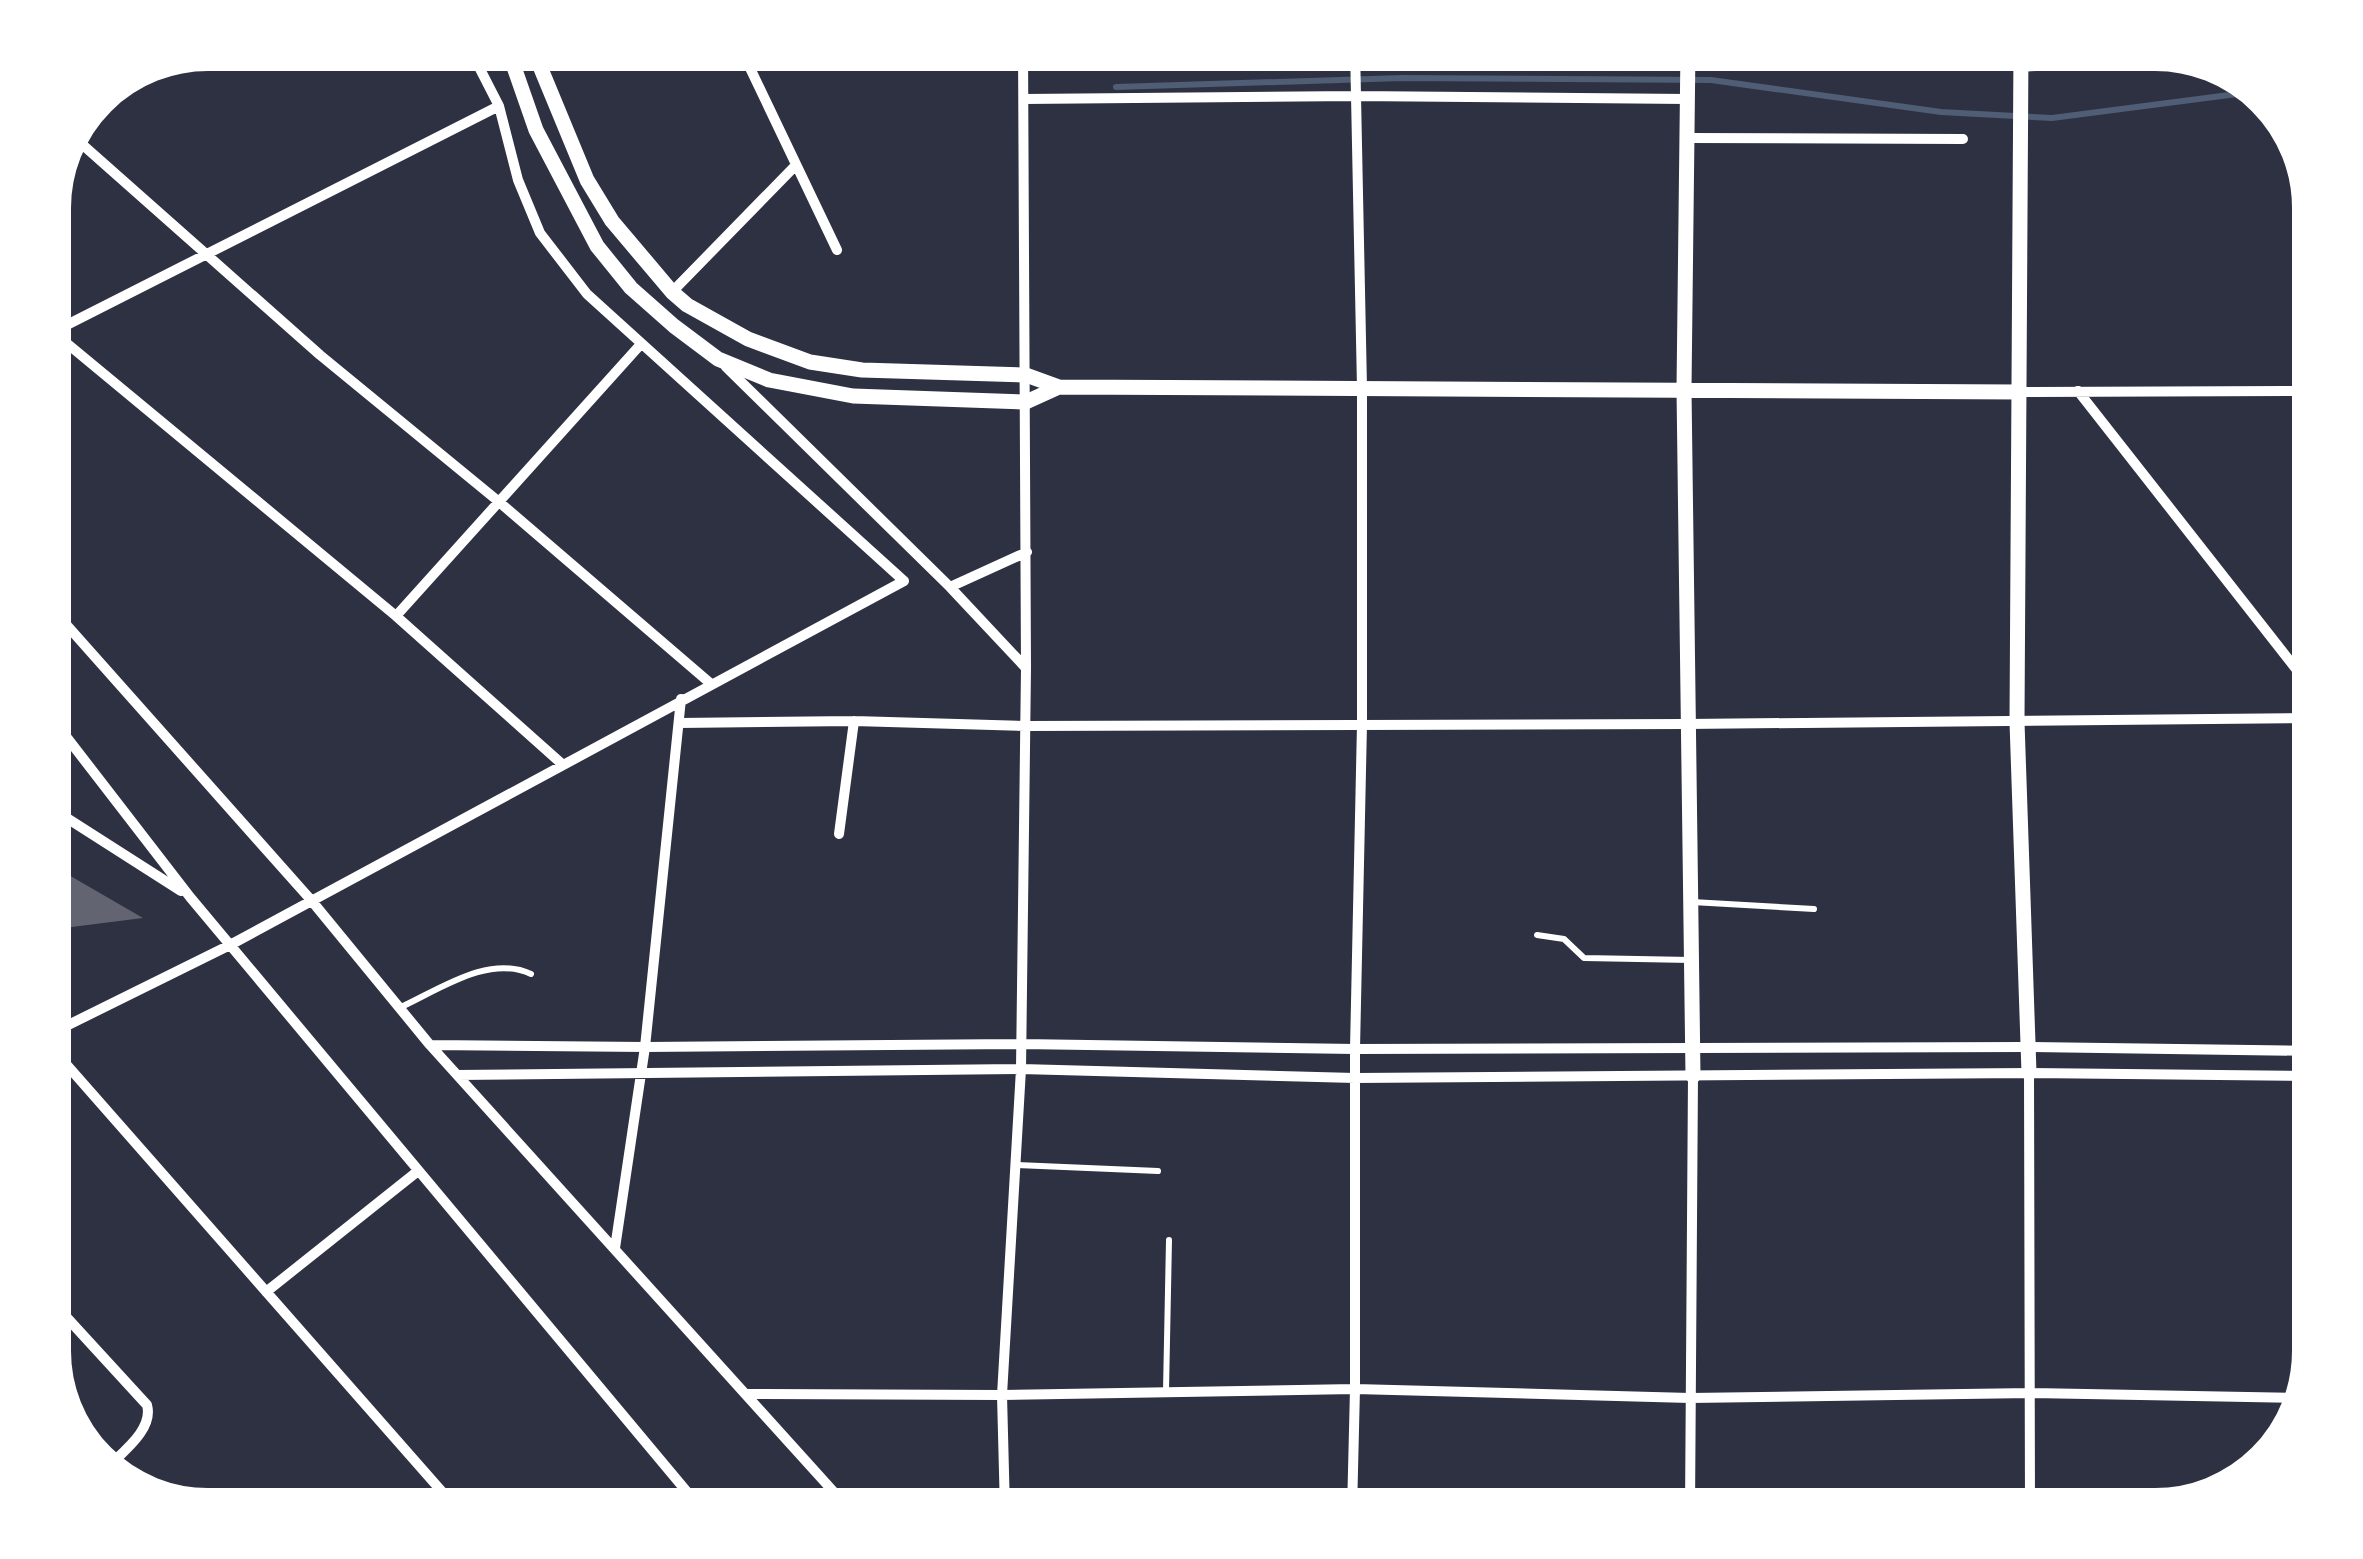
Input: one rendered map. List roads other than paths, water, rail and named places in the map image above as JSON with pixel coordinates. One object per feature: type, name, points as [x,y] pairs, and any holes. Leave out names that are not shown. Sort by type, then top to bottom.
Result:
[{"type":"street","points":[[65,1026],[230,945],[710,683],[902,583],[904,578],[588,294],[540,233],[518,180],[498,106],[478,65]]},
{"type":"street","points":[[512,65],[536,130],[597,246],[631,288],[718,359],[950,586],[1026,668]]},
{"type":"street","points":[[539,65],[587,180],[612,220],[672,292],[720,325],[796,356],[862,370],[1026,375],[1059,387],[2298,391]]},
{"type":"street","points":[[748,65],[836,250]]},
{"type":"street","points":[[1004,1494],[1002,1395],[1021,1068],[1027,552],[1023,65]]},
{"type":"street","points":[[1353,1494],[1355,1050],[1362,724],[1362,388],[1355,65]]},
{"type":"street","points":[[1688,65],[1684,389],[1694,1047],[1690,1494]]},
{"type":"street","points":[[2021,65],[2017,722],[2029,1073],[2030,1494]]},
{"type":"street","points":[[2021,71],[2080,65]]},
{"type":"street","points":[[1024,99],[1356,96],[1687,99]]},
{"type":"street","points":[[65,325],[498,106]]},
{"type":"street","points":[[1687,138],[1963,139]]},
{"type":"street","points":[[81,143],[320,356],[498,501],[710,683]]},
{"type":"street","points":[[672,292],[796,165]]},
{"type":"street","points":[[396,616],[641,344]]},
{"type":"street","points":[[65,345],[396,616],[562,764]]},
{"type":"street","points":[[788,384],[796,356]]},
{"type":"street","points":[[718,359],[768,380],[853,396],[1026,402],[1059,387]]},
{"type":"street","points":[[2078,390],[2298,670]]},
{"type":"street","points":[[950,586],[1027,552]]},
{"type":"street","points":[[65,623],[311,900],[430,1045],[835,1494]]},
{"type":"street","points":[[615,1248],[645,1047],[681,699]]},
{"type":"street","points":[[679,723],[854,721],[1025,726],[2298,718]]},
{"type":"street","points":[[839,834],[854,721]]},
{"type":"street","points":[[65,734],[190,897],[688,1494]]},
{"type":"street","points":[[65,817],[190,897]]},
{"type":"street","points":[[430,1045],[2298,1051]]},
{"type":"street","points":[[65,1063],[443,1494]]},
{"type":"street","points":[[457,1075],[1021,1068],[1355,1078],[2029,1073],[2298,1076]]},
{"type":"street","points":[[266,1292],[418,1170]]},
{"type":"street","points":[[65,1316],[150,1412],[146,1426],[115,1460]]},
{"type":"street","points":[[746,1394],[1002,1395],[1356,1389],[1690,1398],[2031,1392],[2290,1398]]},
{"type":"lane","points":[[1691,902],[1814,909]]},
{"type":"lane","points":[[1537,935],[1569,942],[1584,958],[1692,960]]},
{"type":"lane","points":[[399,1008],[486,969],[516,967],[531,974]]},
{"type":"lane","points":[[1015,1165],[1158,1171]]},
{"type":"lane","points":[[1166,1392],[1168,1240]]},
{"type":"waterway","points":[[1116,87],[1402,78],[1711,80],[1941,112],[2052,118],[2240,94]]}]
